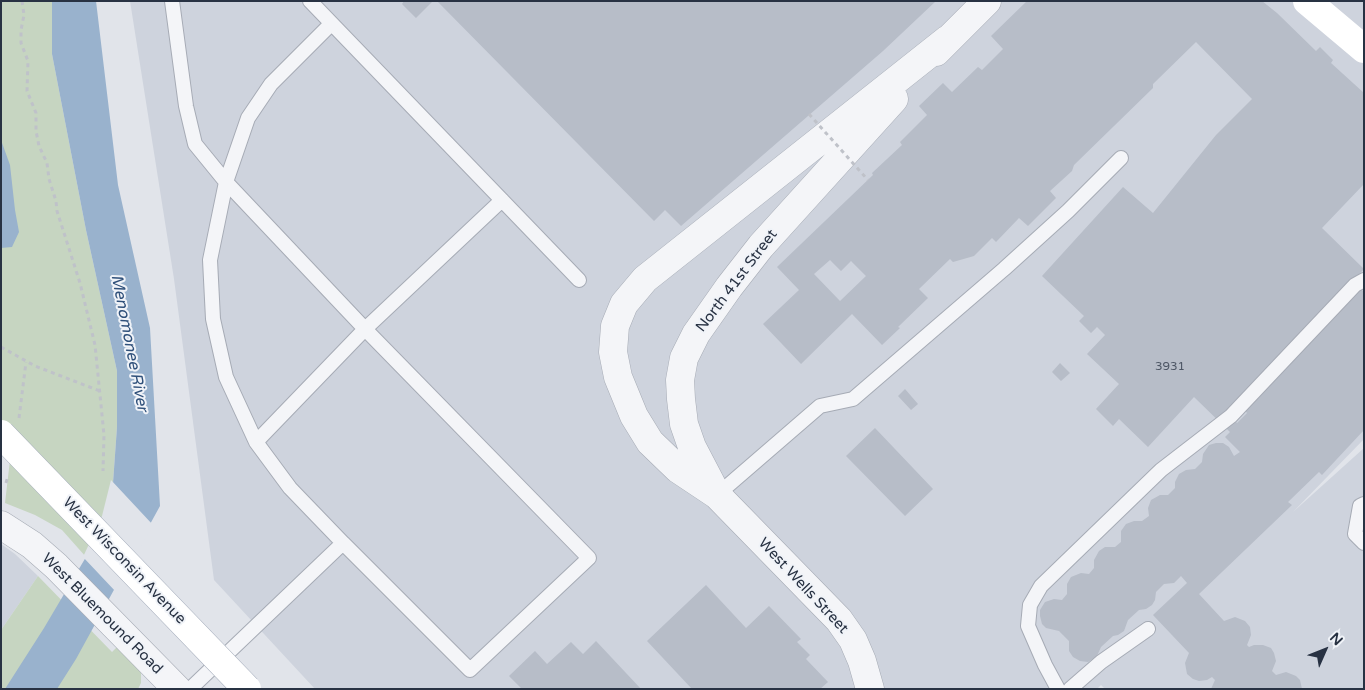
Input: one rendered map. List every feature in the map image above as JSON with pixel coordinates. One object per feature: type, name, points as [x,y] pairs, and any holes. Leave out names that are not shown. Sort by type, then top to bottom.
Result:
[{"type":"main road","points":[[1307,1],[1364,49]]},
{"type":"main road","name":"West Wisconsin Avenue","points":[[10,426],[247,689]]},
{"type":"street","name":"North 41st Street","points":[[716,494],[692,447],[684,424],[680,380],[684,358],[696,334],[760,246],[948,39],[987,1]]},
{"type":"street","name":"North 41st Street","points":[[716,494],[678,469],[650,442],[634,416],[618,377],[613,352],[615,326],[624,304],[645,279],[686,244],[796,161],[948,39]]},
{"type":"street","name":"West Wells Street","points":[[716,494],[839,620],[853,640],[862,661],[870,689]]},
{"type":"street","name":"West Bluemound Road","points":[[1,525],[32,545],[56,566],[174,687]]},
{"type":"lane","points":[[172,1],[186,106],[195,144],[226,182],[365,329],[589,558],[470,670],[290,488],[256,442],[226,377],[213,319],[210,260],[226,182],[248,118],[271,84],[332,24]]},
{"type":"lane","points":[[310,1],[580,280]]},
{"type":"lane","points":[[716,494],[820,406],[853,399],[1004,269],[1068,211],[1121,158]]},
{"type":"lane","points":[[256,442],[365,329],[502,200]]},
{"type":"lane","points":[[1058,689],[1028,626],[1030,605],[1041,586],[1161,470],[1231,416],[1349,292],[1364,280]]},
{"type":"lane","points":[[1364,504],[1360,506],[1355,534],[1364,543]]},
{"type":"lane","points":[[174,687],[343,543]]},
{"type":"lane","points":[[1070,689],[1101,662],[1148,629]]},
{"type":"path","points":[[22,1],[24,15],[21,43],[28,61],[27,92],[36,113],[36,131],[39,146],[47,163],[60,222],[80,283],[94,345],[104,435],[103,471]]},
{"type":"path","points":[[809,114],[868,180]]},
{"type":"path","points":[[1,347],[26,362],[100,391]]},
{"type":"path","points":[[10,426],[26,362]]},
{"type":"shaded area","points":[[130,1],[1364,1],[1364,439],[1293,512],[1364,448],[1364,689],[1105,689],[1101,685],[1097,689],[315,689],[214,580],[174,279]]},
{"type":"shaded area","points":[[1,544],[15,554],[38,576],[1,630]]},
{"type":"green space","points":[[1,1],[52,1],[52,54],[86,230],[117,371],[117,427],[113,483],[105,517],[86,557],[62,530],[35,515],[5,503],[10,460],[1,455]]},
{"type":"green space","points":[[38,576],[112,652],[118,646],[136,665],[141,673],[141,683],[138,689],[1,689],[1,630]]},
{"type":"water","name":"Menomonee River","points":[[52,1],[96,1],[118,185],[150,328],[160,506],[76,659],[57,689],[5,689],[86,557],[105,517],[113,483],[117,427],[117,371],[86,230],[52,54]]},
{"type":"water","points":[[1,140],[10,165],[19,232],[12,247],[1,248]]},
{"type":"pier","points":[[111,480],[153,525],[116,592],[83,557],[102,516]]},
{"type":"building","points":[[404,1],[433,1],[416,18],[402,4]]},
{"type":"building","points":[[437,1],[936,1],[883,51],[681,226],[665,210],[654,221]]},
{"type":"building","points":[[1027,1],[1262,1],[1316,51],[1320,47],[1333,60],[1331,63],[1364,93],[1364,184],[1322,228],[1364,269],[1286,350],[1360,288],[1364,292],[1364,430],[1322,475],[1319,472],[1288,502],[1292,505],[1199,594],[1224,621],[1235,617],[1245,621],[1250,627],[1251,635],[1247,645],[1249,647],[1263,645],[1271,648],[1276,661],[1272,671],[1276,675],[1286,672],[1296,676],[1300,680],[1302,689],[1211,689],[1215,680],[1212,677],[1199,681],[1187,674],[1185,663],[1189,653],[1153,615],[1187,583],[1181,576],[1174,583],[1164,584],[1156,592],[1152,605],[1146,609],[1139,610],[1128,620],[1124,631],[1113,636],[1101,647],[1097,656],[1088,662],[1080,661],[1073,657],[1069,651],[1069,641],[1059,631],[1046,628],[1042,624],[1040,616],[1040,610],[1045,602],[1054,599],[1062,600],[1067,594],[1067,584],[1071,577],[1081,573],[1089,574],[1094,568],[1094,560],[1099,551],[1105,547],[1115,547],[1121,542],[1121,531],[1126,524],[1142,521],[1149,516],[1148,508],[1151,500],[1160,495],[1168,495],[1175,488],[1175,482],[1179,474],[1186,470],[1195,469],[1202,462],[1203,454],[1209,445],[1223,443],[1229,447],[1234,456],[1240,452],[1225,437],[1230,432],[1194,397],[1148,447],[1119,419],[1113,426],[1096,409],[1119,384],[1087,354],[1105,335],[1097,327],[1091,333],[1079,321],[1084,316],[1042,276],[1123,187],[1153,213],[1216,135],[1252,99],[1196,42],[1153,84],[1153,88],[1074,165],[1072,171],[1050,191],[1056,198],[1028,226],[1019,218],[996,242],[992,238],[974,256],[953,262],[950,259],[919,289],[928,298],[882,345],[852,314],[801,364],[763,324],[799,290],[777,267],[902,145],[900,142],[927,115],[919,106],[943,83],[952,92],[978,67],[982,70],[1003,49],[991,36]],"holes":[[[830,260],[841,271],[851,261],[866,276],[840,301],[814,274]],[[1243,408],[1247,413],[1237,423],[1227,412]]]},
{"type":"building","points":[[1060,363],[1070,373],[1061,381],[1052,372]]},
{"type":"building","points":[[905,389],[918,404],[911,410],[898,396]]},
{"type":"building","points":[[875,428],[933,489],[905,516],[846,456]]},
{"type":"building","points":[[706,585],[746,628],[769,606],[801,639],[797,642],[810,655],[806,659],[828,682],[820,689],[692,689],[647,641]]},
{"type":"building","points":[[596,641],[641,689],[522,689],[509,676],[535,651],[547,664],[571,642],[583,654]]}]
